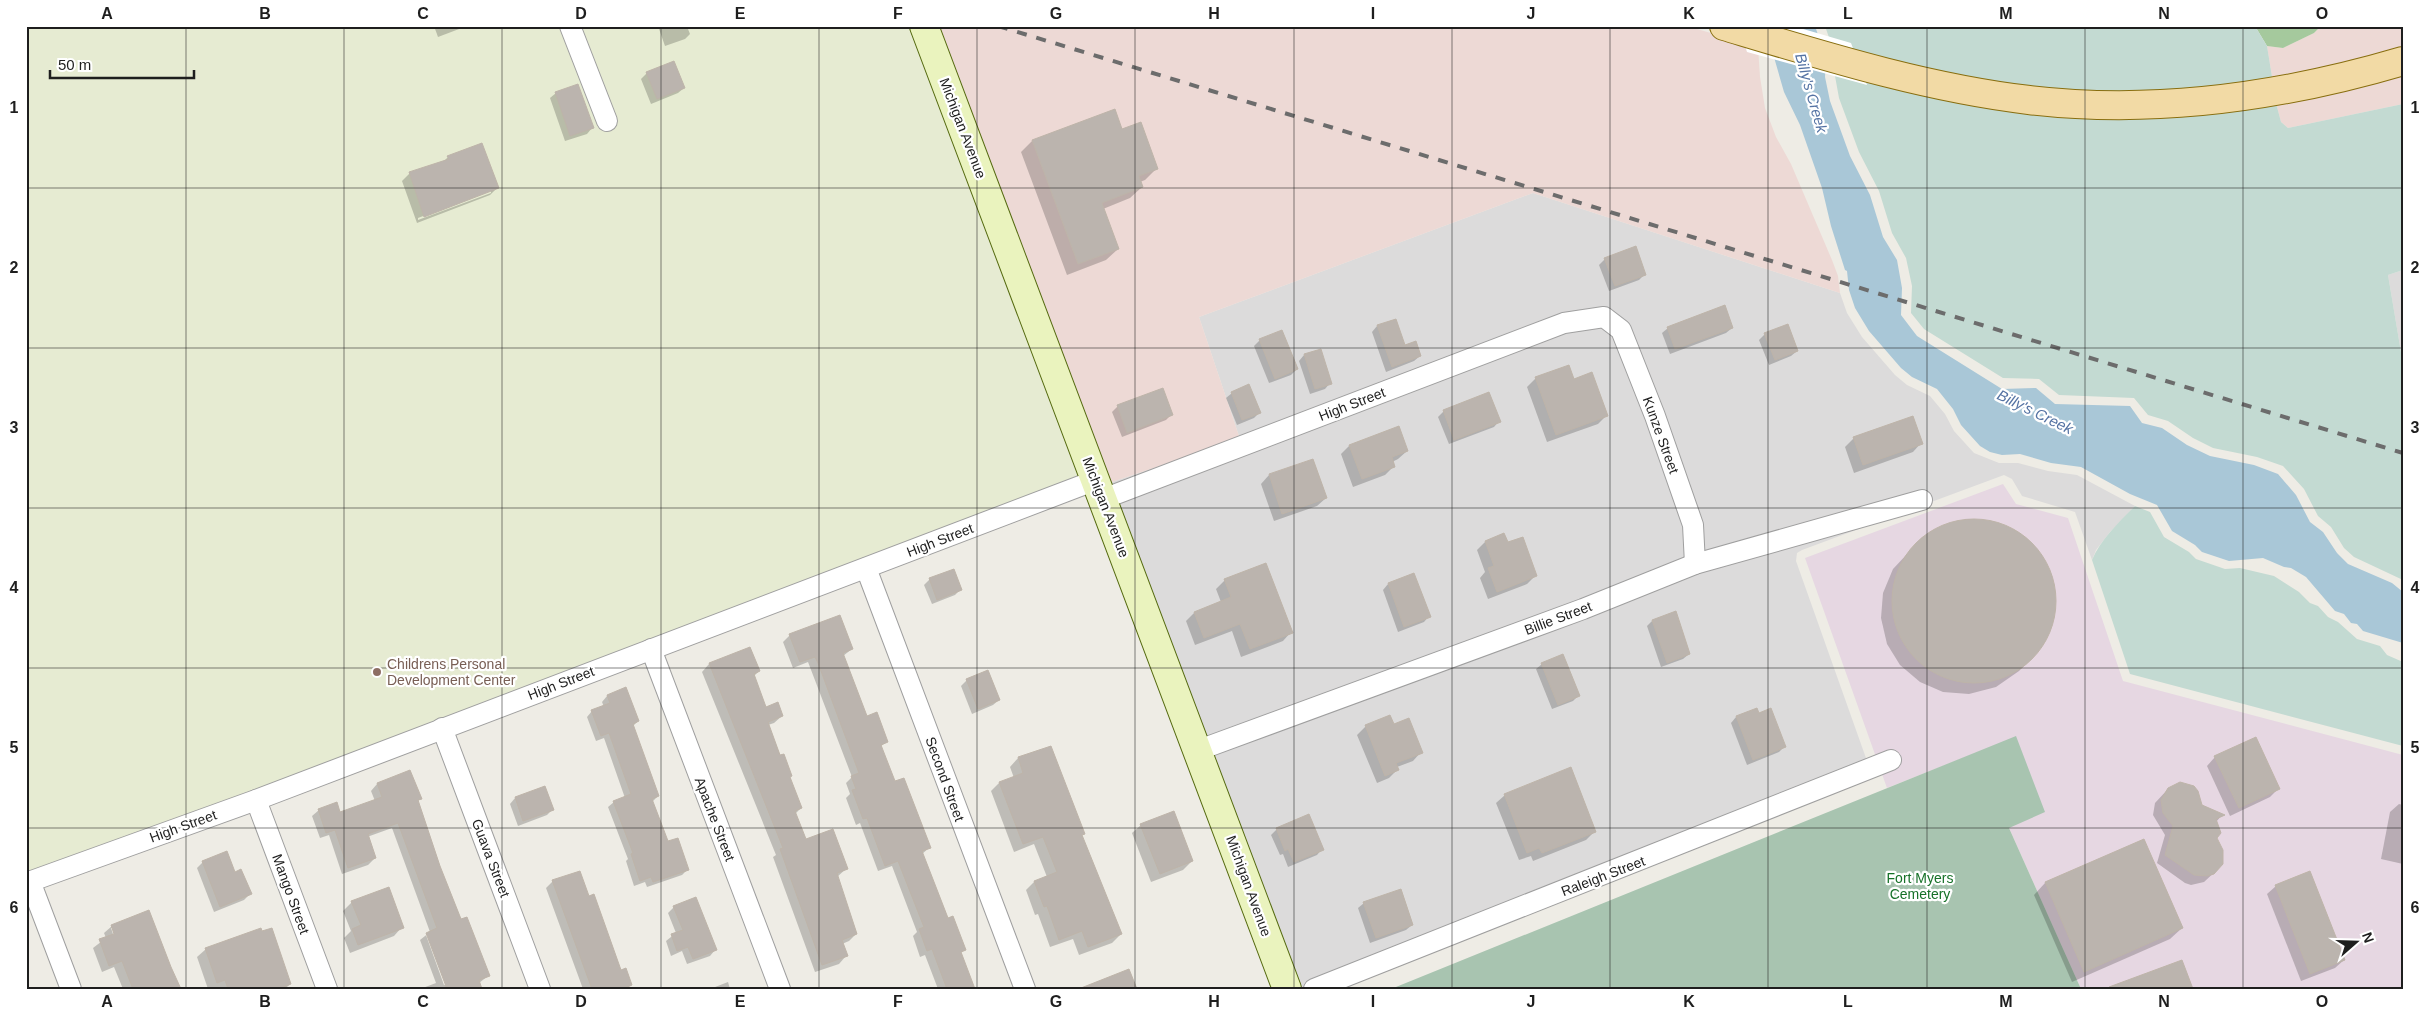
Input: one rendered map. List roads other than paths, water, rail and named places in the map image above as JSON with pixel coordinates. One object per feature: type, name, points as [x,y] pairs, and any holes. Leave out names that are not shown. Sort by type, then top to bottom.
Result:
[{"type":"main road","points":[[1730,28],[1855,64],[1949,87],[2029,100],[2132,106],[2226,100],[2277,93],[2403,62]]},
{"type":"street","points":[[570,26],[607,120]]},
{"type":"street","name":"Michigan Avenue","points":[[924,26],[1199,750],[1287,989]]},
{"type":"street","name":"High Street","points":[[28,882],[256,800],[866,568],[1099,489],[1564,323],[1604,317]]},
{"type":"street","name":"Kunze Street","points":[[1604,317],[1621,330],[1655,416],[1693,526],[1695,564]]},
{"type":"street","name":"Billie Street","points":[[1199,750],[1583,609],[1695,564],[1922,500]]},
{"type":"street","name":"Second Street","points":[[866,568],[1025,989]]},
{"type":"street","name":"Apache Street","points":[[651,649],[780,989]]},
{"type":"street","name":"Guava Street","points":[[442,728],[540,989]]},
{"type":"street","name":"Raleigh Street","points":[[1314,989],[1891,760]]},
{"type":"street","name":"Mango Street","points":[[256,800],[327,989]]},
{"type":"street","points":[[28,882],[71,989]]},
{"type":"water","name":"Billy's Creek","points":[[1765,26],[1815,26],[1826,58],[1825,77],[1830,101],[1850,156],[1870,195],[1883,237],[1897,260],[1902,288],[1901,315],[1917,336],[2002,389],[2036,388],[2055,404],[2130,406],[2142,423],[2162,428],[2187,445],[2210,456],[2254,465],[2278,474],[2296,495],[2310,522],[2323,532],[2337,553],[2348,564],[2392,583],[2403,592],[2403,643],[2363,631],[2357,624],[2351,623],[2344,614],[2335,611],[2306,577],[2291,568],[2263,558],[2229,561],[2202,552],[2195,545],[2172,531],[2157,505],[2130,494],[2081,467],[2051,463],[2020,454],[2002,455],[1990,452],[1980,446],[1961,425],[1953,409],[1937,389],[1912,377],[1901,368],[1869,331],[1855,308],[1849,290],[1847,271],[1845,270],[1831,226],[1822,188],[1800,125],[1784,92]]},
{"type":"railway","points":[[998,26],[2403,453]]},
{"type":"place","name":"Childrens Personal Development Center","points":[[377,672]]},
{"type":"park label","name":"Fort Myers Cemetery","points":[[1920,886]]}]
